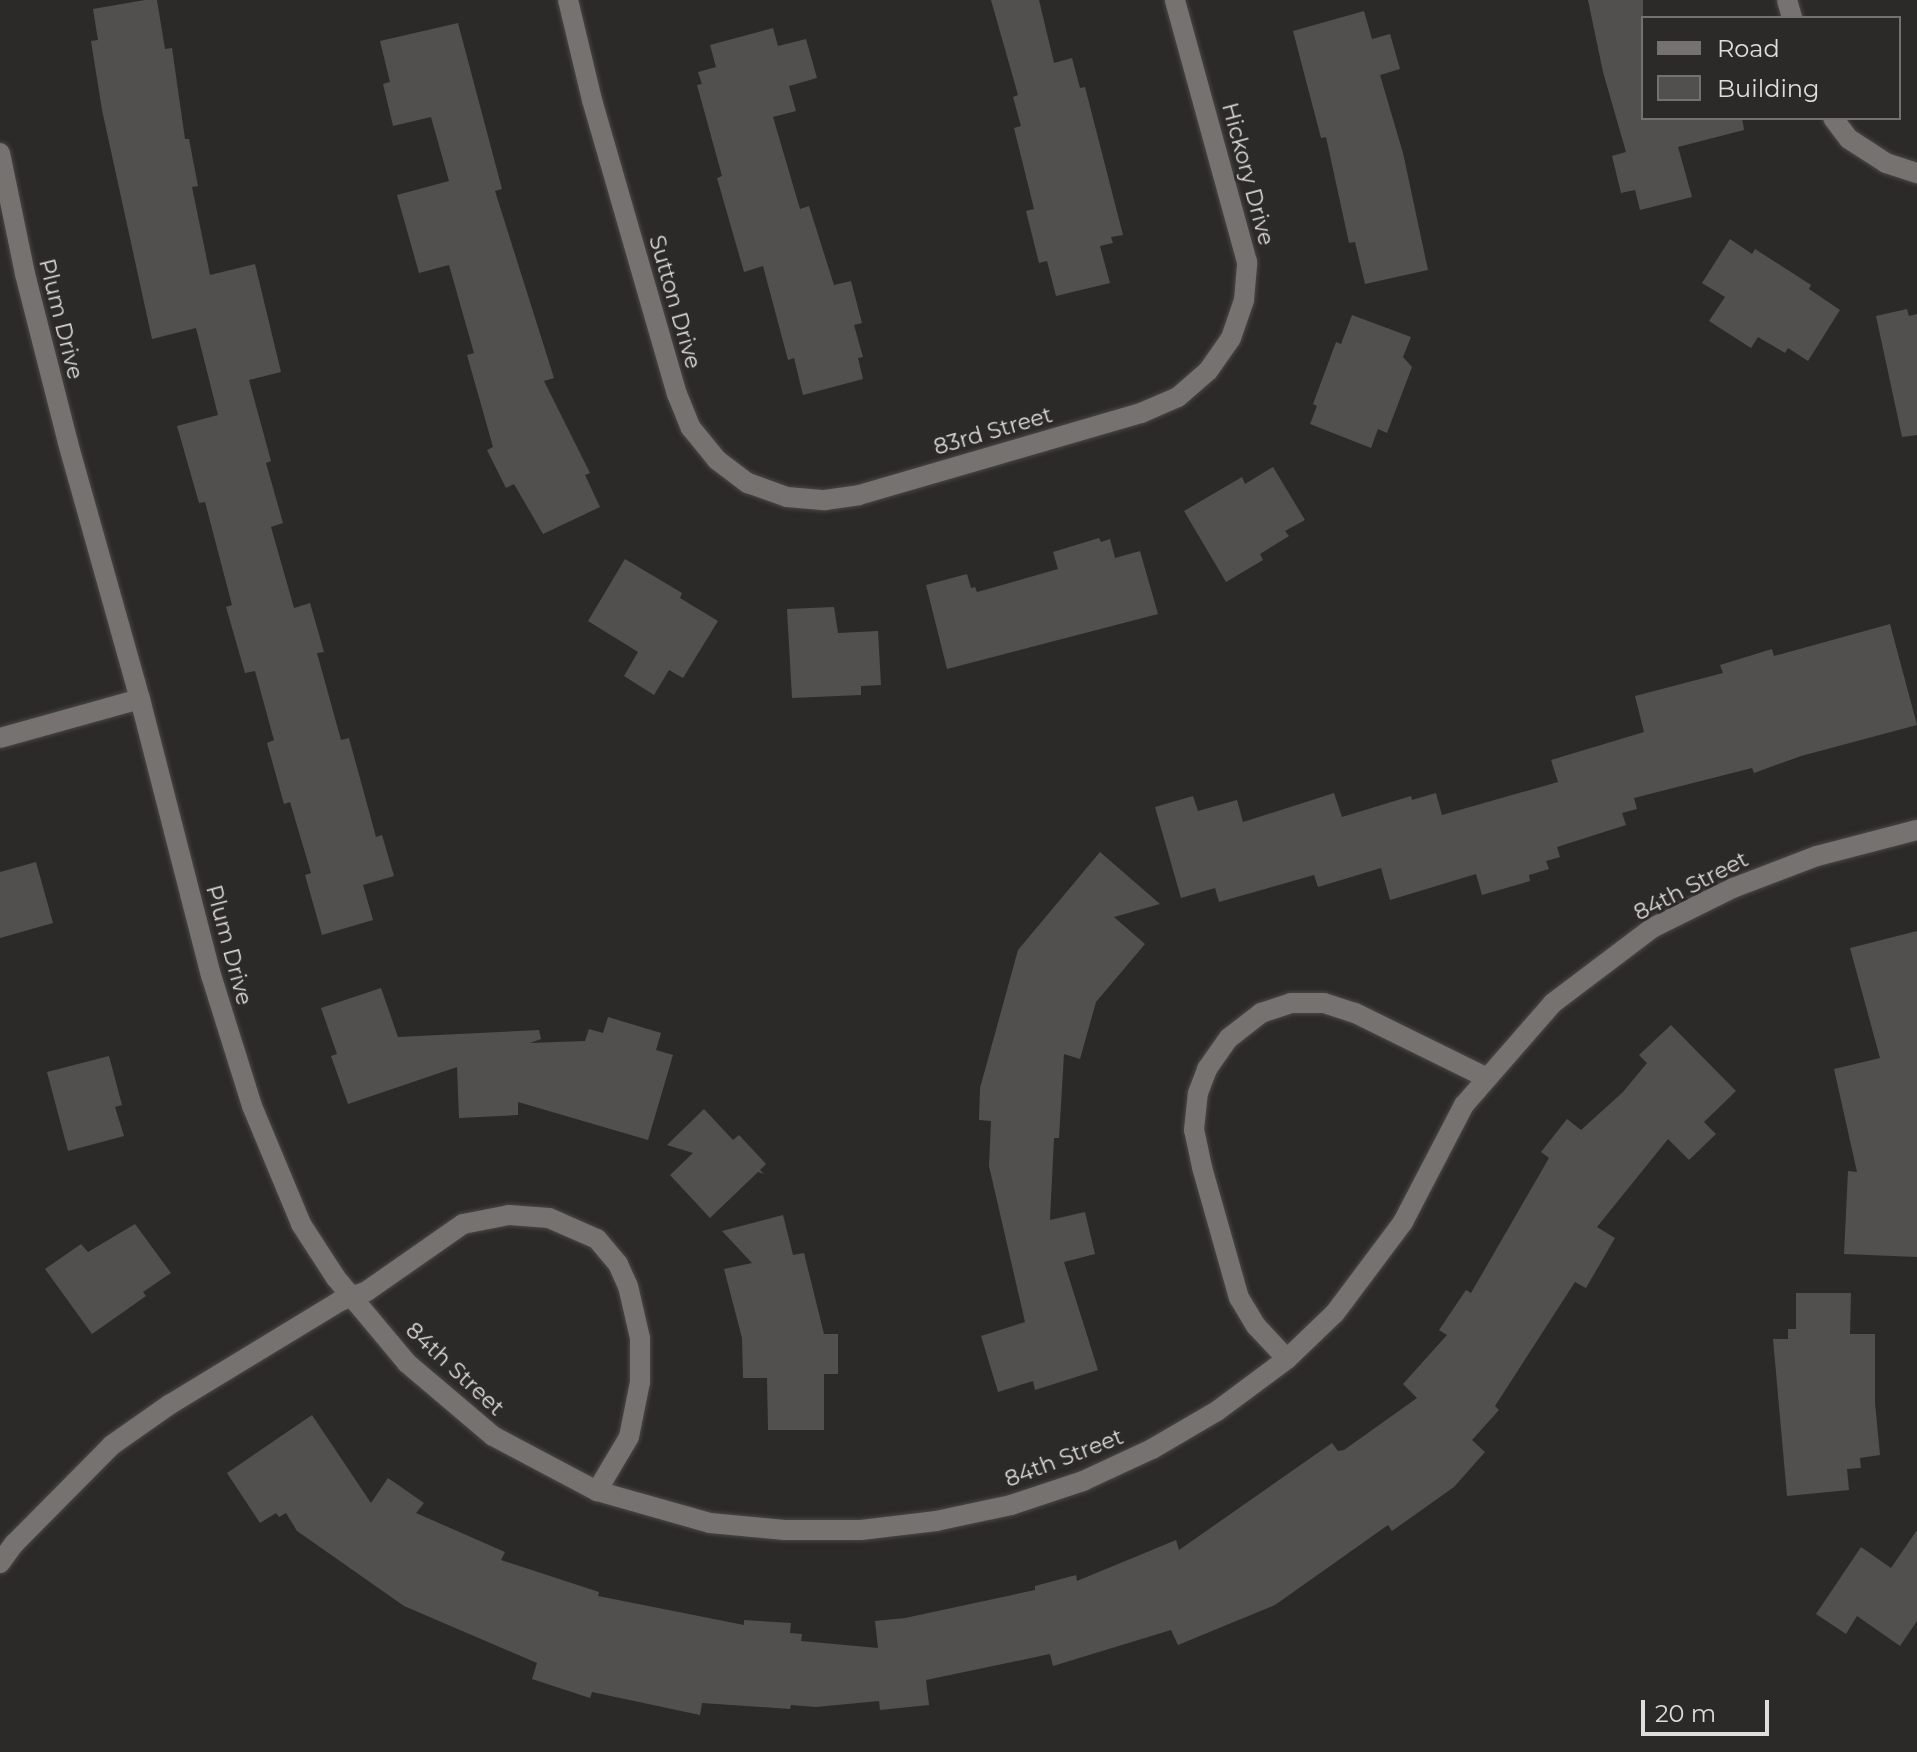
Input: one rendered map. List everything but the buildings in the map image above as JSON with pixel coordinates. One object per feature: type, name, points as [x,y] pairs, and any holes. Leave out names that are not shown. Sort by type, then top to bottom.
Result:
[{"type":"street","name":"Sutton Drive","points":[[568,0],[600,129],[677,394],[691,428],[717,460],[748,483],[787,497],[825,500],[859,495]]},
{"type":"street","name":"Hickory Drive","points":[[1141,413],[1178,397],[1208,371],[1231,338],[1244,300],[1247,262],[1241,231],[1175,0]]},
{"type":"street","points":[[1835,120],[1849,139],[1886,163],[1917,173]]},
{"type":"street","name":"Plum Drive","points":[[0,153],[25,274],[60,413],[140,699],[211,975],[252,1106],[301,1224],[352,1298]]},
{"type":"street","name":"83rd Street","points":[[859,495],[1141,413]]},
{"type":"street","points":[[0,738],[140,699]]},
{"type":"street","name":"84th Street","points":[[352,1298],[407,1363],[493,1436],[597,1491],[710,1523],[785,1530],[861,1530],[936,1521],[1011,1505],[1083,1481],[1152,1449],[1217,1411],[1287,1359],[1335,1313],[1403,1222],[1464,1105],[1553,1003],[1652,928],[1733,888],[1817,856],[1917,830]]},
{"type":"street","points":[[1287,1359],[1256,1326],[1239,1298],[1194,1130],[1198,1093],[1207,1069],[1229,1038],[1261,1013],[1291,1003],[1324,1003],[1355,1013],[1487,1078]]},
{"type":"street","points":[[0,1563],[14,1544],[112,1445],[169,1405],[340,1301],[352,1298],[463,1224],[509,1215],[549,1218],[597,1239],[618,1264],[628,1286],[640,1338],[640,1382],[629,1437],[597,1491]]}]
